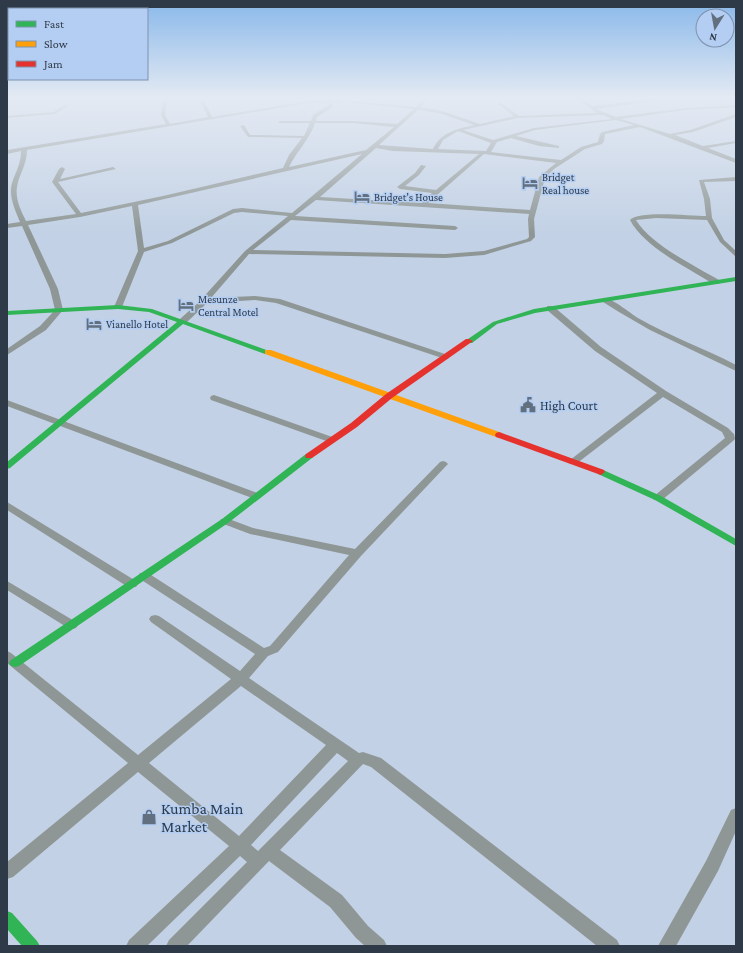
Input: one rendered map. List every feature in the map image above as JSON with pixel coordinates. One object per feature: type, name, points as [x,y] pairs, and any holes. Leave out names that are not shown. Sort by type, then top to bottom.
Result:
[{"type":"main road","points":[[11,660],[72,625],[225,521],[256,496],[390,396],[495,323],[521,313],[734,280]]},
{"type":"main road","points":[[7,313],[118,307],[150,310],[607,474],[658,498],[736,543]]},
{"type":"main road","points":[[7,466],[183,321]]},
{"type":"main road","points":[[7,918],[32,946]]},
{"type":"street","points":[[7,152],[56,143]]},
{"type":"street","points":[[285,169],[292,155],[300,143]]},
{"type":"street","points":[[183,321],[205,300],[247,252],[314,198],[377,143]]},
{"type":"street","points":[[435,151],[437,143]]},
{"type":"street","points":[[423,205],[430,197],[485,153],[493,143]]},
{"type":"street","points":[[542,143],[556,147]]},
{"type":"street","points":[[247,252],[445,256],[484,253],[531,239],[533,232],[531,219],[540,190],[542,177],[552,168],[573,156],[583,148],[598,143]]},
{"type":"street","points":[[690,143],[736,161]]},
{"type":"street","points":[[701,148],[727,143]]},
{"type":"street","points":[[374,146],[485,153],[561,162]]},
{"type":"street","points":[[7,353],[43,328],[59,310],[54,289],[16,206],[14,188],[24,161],[24,149]]},
{"type":"street","points":[[7,226],[80,215],[135,204],[368,151]]},
{"type":"street","points":[[423,166],[417,174],[400,187],[438,192]]},
{"type":"street","points":[[56,181],[62,169]]},
{"type":"street","points":[[56,181],[83,173],[113,169]]},
{"type":"street","points":[[736,179],[701,181],[707,199],[709,218],[722,241],[736,255]]},
{"type":"street","points":[[56,181],[80,215]]},
{"type":"street","points":[[314,198],[533,212]]},
{"type":"street","points":[[118,307],[141,251],[135,204]]},
{"type":"street","points":[[141,251],[170,242],[233,211],[246,210],[292,216],[455,228]]},
{"type":"street","points":[[709,218],[643,217],[635,218],[633,220],[636,226],[658,245],[716,282]]},
{"type":"street","points":[[205,300],[255,298],[278,301],[445,357]]},
{"type":"street","points":[[606,300],[662,334],[706,352],[736,368]]},
{"type":"street","points":[[550,308],[598,349],[664,393],[733,433],[730,439],[658,498]]},
{"type":"street","points":[[573,462],[664,393]]},
{"type":"street","points":[[214,398],[332,440]]},
{"type":"street","points":[[7,403],[256,496]]},
{"type":"street","points":[[7,872],[240,679],[264,653],[274,649],[357,553],[443,464]]},
{"type":"street","points":[[7,505],[132,584]]},
{"type":"street","points":[[225,521],[250,531],[357,553]]},
{"type":"street","points":[[144,576],[253,648],[264,653]]},
{"type":"street","points":[[7,586],[72,625]]},
{"type":"street","points":[[155,619],[358,760]]},
{"type":"street","points":[[11,660],[240,846],[263,856],[336,901],[362,932],[378,946]]},
{"type":"street","points":[[135,946],[240,846],[335,745]]},
{"type":"street","points":[[175,946],[358,760],[363,758],[376,762],[610,946]]},
{"type":"street","points":[[668,946],[712,866],[736,815]]},
{"type":"traffic: fast","points":[[469,341],[495,323],[534,311],[736,279]]},
{"type":"traffic: fast","points":[[7,313],[118,307],[150,310],[268,352]]},
{"type":"traffic: fast","points":[[7,466],[183,321]]},
{"type":"traffic: fast","points":[[15,663],[225,521],[309,456]]},
{"type":"traffic: fast","points":[[601,472],[658,498],[736,543]]},
{"type":"traffic: fast","points":[[7,918],[32,946]]},
{"type":"traffic: slow","points":[[268,352],[499,435]]},
{"type":"traffic: jam","points":[[309,456],[354,425],[389,396],[469,341]]},
{"type":"traffic: jam","points":[[499,435],[601,472]]},
{"type":"place","name":"Bridget Real house","points":[[530,183]]},
{"type":"place","name":"Bridget’s House","points":[[362,197]]},
{"type":"place","name":"Mesunze Central Motel","points":[[186,305]]},
{"type":"place","name":"Vianello Hotel","points":[[94,324]]},
{"type":"place","name":"High Court","points":[[528,405]]},
{"type":"place","name":"Kumba Main Market","points":[[149,817]]}]
